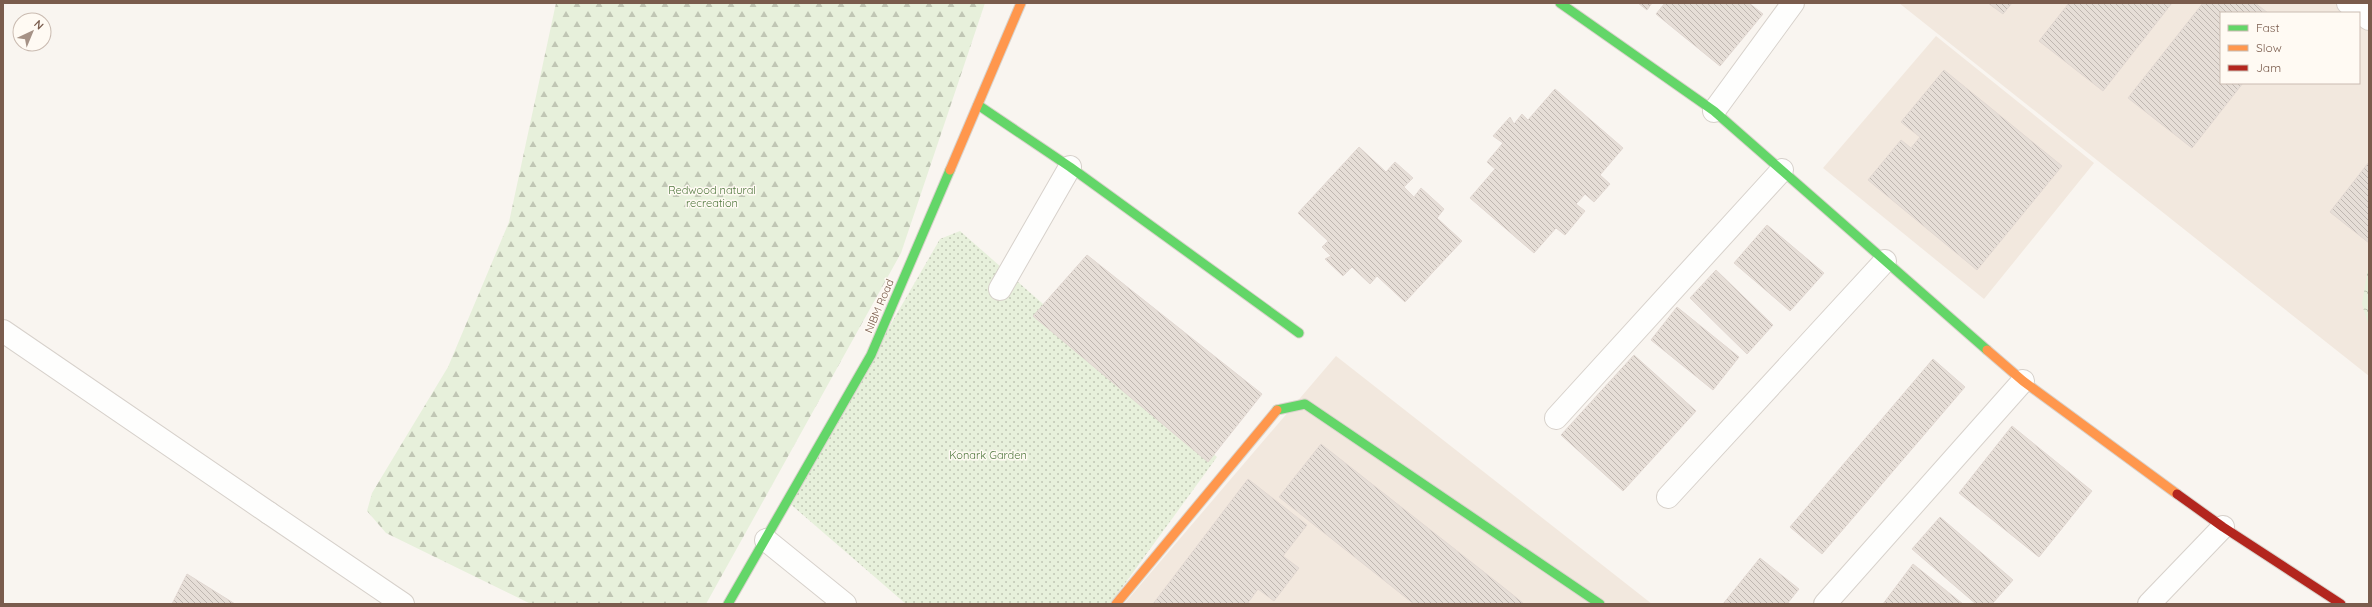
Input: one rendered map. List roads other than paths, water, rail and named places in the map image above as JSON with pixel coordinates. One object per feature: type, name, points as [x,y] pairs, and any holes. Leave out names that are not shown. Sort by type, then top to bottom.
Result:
[{"type":"street","name":"NIBM Road","points":[[728,604],[871,355],[1021,3]]},
{"type":"street","points":[[1560,3],[1714,111],[2023,381],[2223,527],[2341,604]]},
{"type":"street","points":[[1714,111],[1792,3]]},
{"type":"street","points":[[2348,3],[2360,12]]},
{"type":"street","points":[[2360,12],[2369,19]]},
{"type":"street","points":[[978,105],[1070,167],[1299,333]]},
{"type":"street","points":[[1000,289],[1070,167]]},
{"type":"street","points":[[1556,418],[1782,170]]},
{"type":"street","points":[[1668,497],[1885,261]]},
{"type":"street","points":[[3,331],[403,604]]},
{"type":"street","points":[[1825,604],[2023,381]]},
{"type":"street","points":[[1116,604],[1276,410],[1306,404],[1600,604]]},
{"type":"street","points":[[2149,604],[2223,527]]},
{"type":"street","points":[[766,540],[845,604]]},
{"type":"park label","name":"Redwood natural recreation","points":[[712,196]]},
{"type":"park label","name":"Konark Garden","points":[[988,455]]}]
